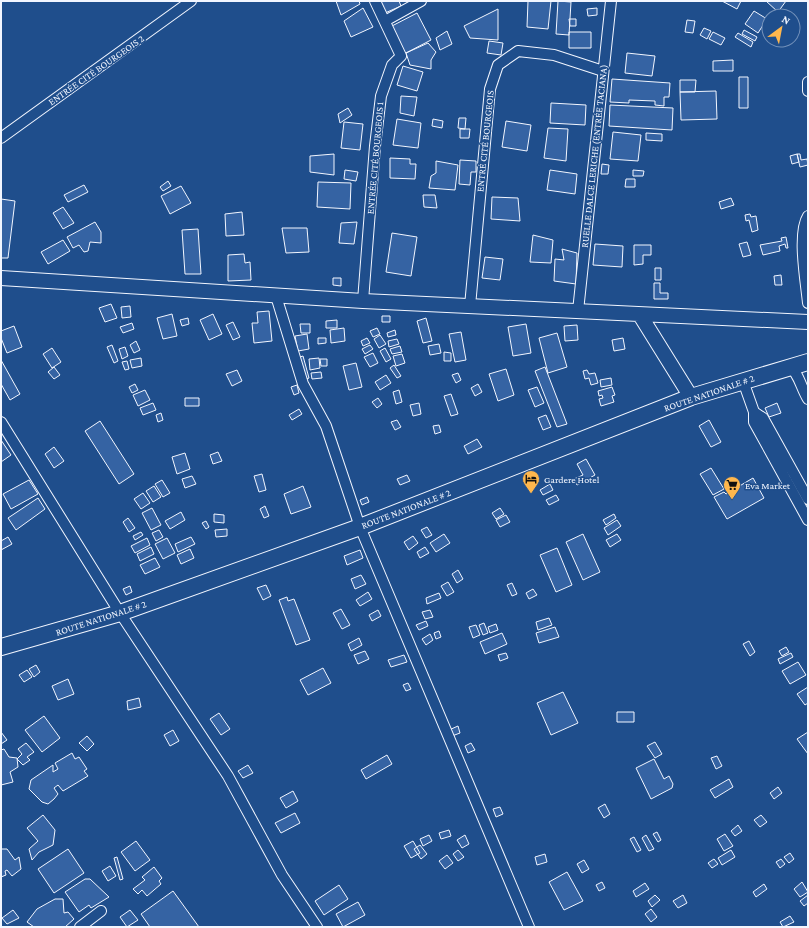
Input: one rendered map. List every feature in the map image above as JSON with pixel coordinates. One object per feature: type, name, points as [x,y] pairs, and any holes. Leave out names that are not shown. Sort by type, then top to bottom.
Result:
[{"type":"main road","points":[[1,278],[363,301],[808,322]]},
{"type":"main road","points":[[640,315],[691,397]]},
{"type":"main road","name":"ROUTE NATIONALE # 2","points":[[1,647],[120,612],[360,527],[691,397],[789,366],[808,362]]},
{"type":"street","name":"ENTRÉE CITÉ BOURGEOIS 2","points":[[1,138],[192,1]]},
{"type":"street","name":"ENTRÉE CITÉ BOURGEOIS 1","points":[[363,301],[375,146],[381,96],[392,65],[401,56],[375,1]]},
{"type":"street","points":[[385,21],[421,1]]},
{"type":"street","name":"RUELLE DALCE LERICHE (ENTRÉE TACIANA)","points":[[578,310],[611,1]]},
{"type":"street","name":"ENTRÉ CITÉ BOURGEOIS","points":[[470,306],[490,89],[498,66],[518,51],[554,55],[603,71]]},
{"type":"street","points":[[808,82],[808,91]]},
{"type":"street","points":[[808,216],[804,223],[803,257],[808,303]]},
{"type":"street","points":[[276,296],[303,384],[326,426],[360,527],[529,927]]},
{"type":"street","points":[[789,366],[794,370],[802,390],[808,399]]},
{"type":"street","points":[[743,381],[754,412],[754,422],[808,520]]},
{"type":"street","points":[[754,412],[763,418],[808,498]]},
{"type":"street","points":[[1,422],[120,612],[228,776],[282,874],[317,927]]},
{"type":"street","points":[[80,927],[102,911]]},
{"type":"building","points":[[336,1],[359,1],[360,4],[341,15]]},
{"type":"building","points":[[379,1],[399,1],[401,6],[385,13]]},
{"type":"building","points":[[528,1],[551,1],[548,29],[527,27]]},
{"type":"building","points":[[558,1],[571,2],[569,35],[556,34]]},
{"type":"building","points":[[722,1],[741,1],[737,9]]},
{"type":"building","points":[[766,1],[786,1],[781,8],[774,8]]},
{"type":"building","points":[[363,8],[373,27],[351,37],[344,21]]},
{"type":"building","points":[[597,8],[597,15],[588,16],[587,9]]},
{"type":"building","points":[[498,9],[498,40],[470,38],[464,26]]},
{"type":"building","points":[[754,11],[761,15],[761,28],[758,33],[745,24]]},
{"type":"building","points":[[417,13],[431,40],[404,54],[390,27]]},
{"type":"building","points":[[569,19],[576,19],[576,26],[570,26]]},
{"type":"building","points":[[687,20],[695,21],[693,33],[685,32]]},
{"type":"building","points":[[704,28],[711,31],[707,39],[700,35]]},
{"type":"building","points":[[744,30],[757,37],[755,41],[742,34]]},
{"type":"building","points":[[447,31],[452,44],[440,50],[436,38]]},
{"type":"building","points":[[569,32],[591,32],[591,48],[569,48]]},
{"type":"building","points":[[713,32],[725,38],[721,45],[709,39]]},
{"type":"building","points":[[738,33],[753,42],[751,47],[735,37]]},
{"type":"building","points":[[489,41],[503,43],[501,55],[487,53]]},
{"type":"building","points":[[428,43],[436,52],[431,60],[431,69],[410,65],[406,53]]},
{"type":"building","points":[[627,53],[655,56],[652,76],[625,73]]},
{"type":"building","points":[[733,60],[733,71],[713,71],[713,61]]},
{"type":"building","points":[[403,66],[423,72],[417,91],[397,85]]},
{"type":"building","points":[[739,77],[748,77],[748,108],[739,108]]},
{"type":"building","points":[[612,79],[670,83],[669,97],[664,97],[664,106],[655,105],[655,101],[629,100],[629,103],[610,102]]},
{"type":"building","points":[[680,80],[696,80],[695,92],[680,92]]},
{"type":"building","points":[[716,91],[717,119],[681,120],[680,92]]},
{"type":"building","points":[[401,96],[417,97],[414,116],[400,113]]},
{"type":"building","points":[[551,103],[586,105],[585,125],[550,123]]},
{"type":"building","points":[[610,105],[673,108],[672,130],[609,126]]},
{"type":"building","points":[[348,108],[352,115],[340,123],[338,114]]},
{"type":"building","points":[[459,118],[466,118],[465,129],[458,128]]},
{"type":"building","points":[[397,119],[421,123],[418,148],[393,145]]},
{"type":"building","points":[[433,119],[443,121],[442,128],[432,126]]},
{"type":"building","points":[[506,121],[531,125],[527,151],[502,147]]},
{"type":"building","points":[[344,122],[363,124],[360,150],[341,148]]},
{"type":"building","points":[[548,128],[568,129],[566,161],[544,158]]},
{"type":"building","points":[[460,129],[470,129],[469,138],[460,138]]},
{"type":"building","points":[[613,132],[641,135],[638,161],[610,159]]},
{"type":"building","points":[[646,133],[662,134],[662,141],[646,140]]},
{"type":"building","points":[[334,154],[334,175],[310,172],[310,156]]},
{"type":"building","points":[[797,154],[799,162],[792,164],[790,156]]},
{"type":"building","points":[[797,154],[800,154],[801,160],[807,159],[808,165],[800,167]]},
{"type":"building","points":[[390,158],[410,159],[410,164],[416,164],[415,179],[390,178]]},
{"type":"building","points":[[460,160],[476,161],[476,172],[471,172],[470,185],[459,184]]},
{"type":"building","points":[[436,161],[458,165],[455,190],[429,188],[431,176],[436,173]]},
{"type":"building","points":[[602,164],[609,165],[608,174],[601,174]]},
{"type":"building","points":[[345,170],[358,172],[356,181],[344,179]]},
{"type":"building","points":[[550,170],[577,174],[575,194],[547,190]]},
{"type":"building","points":[[633,170],[644,171],[643,176],[633,176]]},
{"type":"building","points":[[626,179],[635,179],[635,187],[625,187]]},
{"type":"building","points":[[168,181],[171,186],[163,191],[160,187]]},
{"type":"building","points":[[318,182],[351,183],[350,209],[317,207]]},
{"type":"building","points":[[84,185],[88,192],[68,202],[64,195]]},
{"type":"building","points":[[181,186],[191,203],[170,214],[161,196]]},
{"type":"building","points":[[423,195],[435,195],[437,208],[424,207]]},
{"type":"building","points":[[492,197],[518,198],[520,221],[491,219]]},
{"type":"building","points":[[731,198],[734,205],[721,209],[719,202]]},
{"type":"building","points":[[1,199],[15,201],[8,258],[1,258]]},
{"type":"building","points":[[63,207],[74,223],[63,229],[53,213]]},
{"type":"building","points":[[242,212],[244,235],[226,236],[225,214]]},
{"type":"building","points":[[750,214],[751,217],[756,216],[758,230],[752,232],[749,220],[746,221],[745,215]]},
{"type":"building","points":[[95,222],[101,232],[101,243],[90,242],[88,251],[84,252],[79,245],[73,248],[67,237]]},
{"type":"building","points":[[357,222],[354,244],[339,243],[341,223]]},
{"type":"building","points":[[282,228],[307,228],[309,252],[286,253]]},
{"type":"building","points":[[198,229],[201,274],[185,274],[182,230]]},
{"type":"building","points":[[392,233],[417,237],[411,276],[386,272]]},
{"type":"building","points":[[533,235],[553,240],[551,263],[530,262]]},
{"type":"building","points":[[786,237],[788,248],[786,248],[785,244],[779,246],[780,251],[763,255],[760,245],[782,241],[781,238]]},
{"type":"building","points":[[63,240],[70,251],[48,264],[41,252]]},
{"type":"building","points":[[747,242],[751,255],[743,257],[739,244]]},
{"type":"building","points":[[595,244],[623,246],[622,267],[593,265]]},
{"type":"building","points":[[634,245],[651,245],[651,255],[643,255],[643,264],[634,265]]},
{"type":"building","points":[[562,249],[577,253],[576,284],[554,281],[555,259],[564,260]]},
{"type":"building","points":[[244,254],[245,263],[250,262],[251,280],[228,281],[228,255]]},
{"type":"building","points":[[485,257],[503,259],[500,280],[482,278]]},
{"type":"building","points":[[655,268],[661,268],[661,280],[655,280]]},
{"type":"building","points":[[781,275],[782,285],[775,285],[774,276]]},
{"type":"building","points":[[333,278],[341,278],[341,286],[333,285]]},
{"type":"building","points":[[654,283],[660,283],[660,293],[668,293],[668,299],[654,299]]},
{"type":"building","points":[[111,304],[117,318],[105,322],[99,308]]},
{"type":"building","points":[[130,306],[131,317],[122,318],[121,307]]},
{"type":"building","points":[[269,311],[272,341],[254,343],[252,323],[258,323],[257,312]]},
{"type":"building","points":[[172,314],[177,336],[163,339],[157,318]]},
{"type":"building","points":[[213,314],[222,334],[209,340],[200,320]]},
{"type":"building","points":[[382,316],[390,316],[390,322],[382,322]]},
{"type":"building","points":[[188,318],[189,324],[182,326],[180,320]]},
{"type":"building","points":[[426,318],[432,341],[423,343],[417,321]]},
{"type":"building","points":[[337,320],[337,328],[326,328],[326,321]]},
{"type":"building","points":[[233,322],[240,337],[233,340],[226,325]]},
{"type":"building","points":[[132,323],[134,329],[123,333],[120,327]]},
{"type":"building","points":[[300,324],[310,324],[310,333],[301,333]]},
{"type":"building","points":[[526,324],[531,353],[513,356],[508,327]]},
{"type":"building","points":[[577,325],[578,340],[565,341],[564,326]]},
{"type":"building","points":[[14,326],[22,347],[7,353],[1,338],[1,331]]},
{"type":"building","points":[[344,328],[345,341],[331,343],[330,330]]},
{"type":"building","points":[[377,328],[380,334],[373,337],[370,331]]},
{"type":"building","points":[[395,330],[396,335],[388,337],[387,333]]},
{"type":"building","points":[[461,332],[466,360],[455,362],[449,334]]},
{"type":"building","points":[[557,333],[567,367],[548,373],[539,338]]},
{"type":"building","points":[[307,334],[309,349],[298,351],[295,336]]},
{"type":"building","points":[[380,335],[386,344],[379,348],[374,339]]},
{"type":"building","points":[[318,338],[326,338],[326,343],[318,344]]},
{"type":"building","points":[[367,338],[370,343],[363,346],[361,341]]},
{"type":"building","points":[[623,338],[625,349],[614,351],[612,340]]},
{"type":"building","points":[[397,339],[399,344],[389,347],[388,341]]},
{"type":"building","points":[[136,341],[140,350],[134,353],[130,345]]},
{"type":"building","points":[[439,344],[441,353],[430,355],[428,346]]},
{"type":"building","points":[[112,345],[118,361],[114,363],[107,347]]},
{"type":"building","points":[[370,345],[373,349],[365,354],[362,349]]},
{"type":"building","points":[[400,346],[402,352],[392,354],[390,349]]},
{"type":"building","points":[[125,347],[128,356],[122,359],[119,349]]},
{"type":"building","points":[[52,348],[61,362],[52,368],[43,354]]},
{"type":"building","points":[[385,348],[391,359],[386,362],[380,351]]},
{"type":"building","points":[[444,352],[451,353],[451,361],[444,361]]},
{"type":"building","points":[[373,353],[378,363],[370,367],[364,357]]},
{"type":"building","points":[[402,354],[405,363],[396,366],[393,356]]},
{"type":"building","points":[[303,356],[309,378],[304,380],[297,358]]},
{"type":"building","points":[[141,358],[142,366],[132,368],[130,360]]},
{"type":"building","points":[[319,358],[320,368],[310,370],[309,359]]},
{"type":"building","points":[[320,359],[327,359],[327,366],[321,366]]},
{"type":"building","points":[[1,360],[20,394],[10,400],[1,384]]},
{"type":"building","points":[[127,361],[129,369],[125,370],[122,362]]},
{"type":"building","points":[[356,363],[362,387],[349,390],[343,366]]},
{"type":"building","points":[[394,365],[401,376],[397,378],[390,368]]},
{"type":"building","points":[[54,367],[60,375],[54,379],[48,372]]},
{"type":"building","points":[[545,367],[567,424],[557,427],[535,371]]},
{"type":"building","points":[[506,369],[514,395],[498,401],[489,374]]},
{"type":"building","points":[[237,370],[242,381],[232,386],[226,374]]},
{"type":"building","points":[[587,370],[589,374],[595,373],[598,383],[591,385],[589,378],[585,379],[583,371]]},
{"type":"building","points":[[321,372],[322,378],[312,379],[311,373]]},
{"type":"building","points":[[458,373],[461,380],[456,383],[452,375]]},
{"type":"building","points":[[386,375],[391,383],[380,390],[375,382]]},
{"type":"building","points":[[611,378],[612,385],[601,387],[600,380]]},
{"type":"building","points":[[135,384],[138,390],[132,393],[129,387]]},
{"type":"building","points":[[478,384],[482,392],[475,396],[471,388]]},
{"type":"building","points":[[297,385],[299,393],[294,395],[291,387]]},
{"type":"building","points":[[537,387],[544,403],[535,407],[528,390]]},
{"type":"building","points":[[612,387],[615,395],[612,396],[614,402],[601,406],[599,399],[603,398],[602,395],[599,396],[598,391]]},
{"type":"building","points":[[145,390],[150,400],[138,406],[133,395]]},
{"type":"building","points":[[399,390],[402,402],[396,404],[393,392]]},
{"type":"building","points":[[451,394],[458,414],[451,416],[444,396]]},
{"type":"building","points":[[185,398],[199,398],[199,406],[185,406]]},
{"type":"building","points":[[378,398],[382,404],[377,408],[372,402]]},
{"type":"building","points":[[153,403],[156,410],[143,415],[140,408]]},
{"type":"building","points":[[419,403],[421,414],[413,416],[410,405]]},
{"type":"building","points":[[777,403],[781,413],[769,417],[765,408]]},
{"type":"building","points":[[299,409],[302,414],[292,420],[289,415]]},
{"type":"building","points":[[161,413],[163,420],[158,422],[156,415]]},
{"type":"building","points":[[546,415],[551,427],[543,430],[538,418]]},
{"type":"building","points":[[397,420],[401,427],[395,430],[391,422]]},
{"type":"building","points":[[709,420],[721,442],[711,447],[699,426]]},
{"type":"building","points":[[100,421],[134,474],[119,484],[85,431]]},
{"type":"building","points":[[439,425],[441,432],[435,434],[433,426]]},
{"type":"building","points":[[477,439],[482,447],[468,454],[464,446]]},
{"type":"building","points":[[1,440],[11,455],[1,462]]},
{"type":"building","points":[[54,447],[64,461],[54,468],[45,454]]},
{"type":"building","points":[[218,452],[222,461],[213,464],[210,455]]},
{"type":"building","points":[[185,453],[190,469],[177,474],[172,457]]},
{"type":"building","points":[[586,459],[595,475],[577,485],[574,479],[583,475],[577,464]]},
{"type":"building","points":[[711,468],[724,489],[713,495],[700,474]]},
{"type":"building","points":[[262,474],[266,490],[259,492],[254,476]]},
{"type":"building","points":[[407,475],[410,481],[400,485],[397,479]]},
{"type":"building","points":[[192,476],[196,484],[185,488],[182,479]]},
{"type":"building","points":[[753,478],[764,498],[727,519],[714,497],[724,492],[726,494]]},
{"type":"building","points":[[29,480],[38,494],[11,509],[3,494]]},
{"type":"building","points":[[162,480],[170,493],[163,497],[155,484]]},
{"type":"building","points":[[550,484],[553,490],[543,495],[540,490]]},
{"type":"building","points":[[154,486],[161,497],[153,502],[146,491]]},
{"type":"building","points":[[303,486],[311,507],[291,514],[284,494]]},
{"type":"building","points":[[143,493],[150,503],[141,509],[134,499]]},
{"type":"building","points":[[556,495],[559,500],[549,505],[546,500]]},
{"type":"building","points":[[367,497],[369,502],[362,505],[360,500]]},
{"type":"building","points":[[38,498],[45,509],[16,530],[8,518]]},
{"type":"building","points":[[265,506],[269,516],[264,518],[260,509]]},
{"type":"building","points":[[152,508],[161,525],[151,530],[142,513]]},
{"type":"building","points":[[500,508],[504,514],[496,519],[492,513]]},
{"type":"building","points":[[181,512],[185,520],[170,529],[165,521]]},
{"type":"building","points":[[214,514],[224,515],[224,523],[214,522]]},
{"type":"building","points":[[614,514],[616,518],[606,525],[603,520]]},
{"type":"building","points":[[506,515],[510,522],[500,527],[496,520]]},
{"type":"building","points":[[128,518],[135,528],[129,532],[123,522]]},
{"type":"building","points":[[617,520],[621,526],[608,535],[604,528]]},
{"type":"building","points":[[206,521],[209,527],[206,529],[202,523]]},
{"type":"building","points":[[427,527],[432,535],[426,538],[421,530]]},
{"type":"building","points":[[227,529],[227,536],[216,537],[215,530]]},
{"type":"building","points":[[159,530],[163,537],[156,541],[152,533]]},
{"type":"building","points":[[141,532],[143,535],[135,540],[133,536]]},
{"type":"building","points":[[444,534],[450,543],[436,552],[430,543]]},
{"type":"building","points":[[583,534],[600,572],[583,580],[566,542]]},
{"type":"building","points":[[617,534],[621,540],[610,547],[606,540]]},
{"type":"building","points":[[413,536],[418,543],[409,550],[404,542]]},
{"type":"building","points":[[8,537],[12,544],[1,550],[1,541]]},
{"type":"building","points":[[191,537],[195,544],[178,552],[175,544]]},
{"type":"building","points":[[147,538],[150,545],[135,553],[131,546]]},
{"type":"building","points":[[167,538],[175,553],[163,559],[155,544]]},
{"type":"building","points":[[151,547],[154,554],[140,561],[137,554]]},
{"type":"building","points":[[425,547],[429,553],[420,558],[417,552]]},
{"type":"building","points":[[557,548],[572,585],[556,592],[540,555]]},
{"type":"building","points":[[190,549],[194,558],[181,564],[177,555]]},
{"type":"building","points":[[360,550],[363,558],[347,565],[344,556]]},
{"type":"building","points":[[155,558],[160,567],[145,574],[140,565]]},
{"type":"building","points":[[458,570],[463,579],[457,583],[452,574]]},
{"type":"building","points":[[361,575],[366,584],[355,589],[351,579]]},
{"type":"building","points":[[448,582],[454,592],[447,596],[441,586]]},
{"type":"building","points":[[512,583],[517,594],[512,596],[507,585]]},
{"type":"building","points":[[266,585],[271,596],[263,600],[257,588]]},
{"type":"building","points":[[130,586],[132,592],[126,595],[123,589]]},
{"type":"building","points":[[533,589],[537,595],[529,599],[526,593]]},
{"type":"building","points":[[368,592],[372,599],[360,606],[356,600]]},
{"type":"building","points":[[439,593],[441,598],[427,604],[426,598]]},
{"type":"building","points":[[287,597],[288,601],[294,599],[310,640],[296,645],[279,600]]},
{"type":"building","points":[[341,609],[350,625],[342,629],[333,613]]},
{"type":"building","points":[[378,610],[381,616],[372,621],[369,615]]},
{"type":"building","points":[[430,610],[433,617],[425,619],[422,612]]},
{"type":"building","points":[[549,618],[552,625],[538,630],[536,622]]},
{"type":"building","points":[[426,621],[428,626],[419,630],[416,625]]},
{"type":"building","points":[[484,623],[488,633],[483,635],[479,625]]},
{"type":"building","points":[[496,624],[498,630],[490,633],[488,627]]},
{"type":"building","points":[[476,625],[480,635],[473,638],[469,627]]},
{"type":"building","points":[[555,627],[559,637],[539,643],[536,633]]},
{"type":"building","points":[[439,631],[441,637],[436,639],[434,633]]},
{"type":"building","points":[[502,633],[507,644],[485,654],[480,642]]},
{"type":"building","points":[[430,634],[433,640],[426,645],[422,639]]},
{"type":"building","points":[[359,638],[362,645],[351,651],[348,644]]},
{"type":"building","points":[[749,641],[755,652],[750,656],[743,644]]},
{"type":"building","points":[[786,647],[789,652],[782,656],[779,651]]},
{"type":"building","points":[[365,651],[369,659],[358,664],[354,655]]},
{"type":"building","points":[[506,653],[508,658],[500,661],[498,655]]},
{"type":"building","points":[[791,653],[793,657],[780,664],[778,659]]},
{"type":"building","points":[[404,655],[407,662],[391,667],[388,660]]},
{"type":"building","points":[[798,662],[806,675],[790,684],[782,671]]},
{"type":"building","points":[[36,665],[40,672],[34,677],[29,669]]},
{"type":"building","points":[[323,668],[331,683],[308,695],[300,680]]},
{"type":"building","points":[[27,670],[32,677],[24,682],[19,675]]},
{"type":"building","points":[[68,679],[74,694],[58,700],[52,686]]},
{"type":"building","points":[[408,683],[411,689],[406,691],[403,685]]},
{"type":"building","points":[[808,687],[808,703],[805,705],[797,694]]},
{"type":"building","points":[[563,692],[578,723],[551,735],[537,703]]},
{"type":"building","points":[[139,698],[141,707],[128,710],[127,701]]},
{"type":"building","points":[[617,712],[634,712],[634,722],[617,722]]},
{"type":"building","points":[[219,713],[230,729],[221,735],[210,719]]},
{"type":"building","points":[[44,716],[60,738],[42,752],[25,730]]},
{"type":"building","points":[[458,726],[460,733],[452,736],[449,730]]},
{"type":"building","points":[[173,730],[179,741],[170,746],[164,735]]},
{"type":"building","points":[[1,732],[7,740],[1,744]]},
{"type":"building","points":[[808,732],[808,754],[797,739]]},
{"type":"building","points":[[87,736],[94,744],[87,751],[79,743]]},
{"type":"building","points":[[655,742],[662,754],[655,758],[647,746]]},
{"type":"building","points":[[26,743],[34,752],[27,757],[30,760],[23,765],[17,759],[22,754],[18,749]]},
{"type":"building","points":[[471,743],[475,750],[468,753],[465,746]]},
{"type":"building","points":[[4,749],[9,757],[17,758],[18,767],[10,772],[13,782],[1,785],[1,750]]},
{"type":"building","points":[[72,753],[75,759],[79,757],[87,769],[84,771],[88,776],[63,791],[58,785],[54,788],[58,794],[54,799],[48,804],[42,802],[29,789],[31,780],[53,765],[53,772],[58,769],[55,763]]},
{"type":"building","points":[[387,755],[392,764],[366,779],[361,770]]},
{"type":"building","points":[[717,756],[722,766],[716,769],[711,758]]},
{"type":"building","points":[[654,759],[664,779],[669,776],[673,784],[672,788],[651,799],[636,768]]},
{"type":"building","points":[[248,765],[253,773],[243,778],[238,771]]},
{"type":"building","points":[[729,779],[733,787],[715,798],[710,790]]},
{"type":"building","points":[[778,787],[782,793],[774,799],[770,793]]},
{"type":"building","points":[[293,791],[298,801],[286,808],[280,798]]},
{"type":"building","points":[[605,804],[610,814],[604,818],[598,808]]},
{"type":"building","points":[[500,807],[503,814],[496,817],[493,809]]},
{"type":"building","points":[[295,813],[300,823],[281,833],[275,823]]},
{"type":"building","points":[[43,815],[55,830],[53,845],[39,852],[32,860],[29,849],[38,841],[27,828]]},
{"type":"building","points":[[761,815],[767,822],[760,827],[754,820]]},
{"type":"building","points":[[738,825],[742,831],[735,836],[731,831]]},
{"type":"building","points":[[449,830],[451,836],[441,839],[439,833]]},
{"type":"building","points":[[657,832],[661,840],[658,842],[653,834]]},
{"type":"building","points":[[725,834],[733,846],[724,851],[717,839]]},
{"type":"building","points":[[429,835],[432,841],[423,846],[420,839]]},
{"type":"building","points":[[465,835],[469,844],[462,848],[457,840]]},
{"type":"building","points":[[646,835],[654,849],[649,851],[642,838]]},
{"type":"building","points":[[634,837],[641,850],[637,852],[630,839]]},
{"type":"building","points":[[136,841],[150,860],[135,871],[121,852]]},
{"type":"building","points":[[413,841],[420,853],[411,858],[404,846]]},
{"type":"building","points":[[420,845],[427,854],[421,859],[414,849]]},
{"type":"building","points":[[1,849],[7,849],[15,860],[19,857],[21,869],[12,876],[7,870],[5,871],[6,875],[1,877]]},
{"type":"building","points":[[68,849],[84,873],[54,893],[38,869]]},
{"type":"building","points":[[458,850],[464,857],[458,861],[453,854]]},
{"type":"building","points":[[731,850],[735,857],[722,865],[718,858]]},
{"type":"building","points":[[790,853],[794,859],[789,863],[784,857]]},
{"type":"building","points":[[545,854],[547,862],[537,865],[535,857]]},
{"type":"building","points":[[447,855],[453,863],[445,869],[439,861]]},
{"type":"building","points":[[117,857],[123,879],[120,880],[114,858]]},
{"type":"building","points":[[714,859],[718,864],[712,868],[708,863]]},
{"type":"building","points":[[781,859],[785,864],[780,868],[776,862]]},
{"type":"building","points":[[584,860],[589,869],[582,873],[577,864]]},
{"type":"building","points":[[110,866],[116,876],[108,881],[102,871]]},
{"type":"building","points":[[154,867],[162,878],[159,881],[161,884],[147,896],[142,890],[138,894],[133,889],[145,880],[142,877]]},
{"type":"building","points":[[567,872],[583,901],[564,910],[549,882]]},
{"type":"building","points":[[85,879],[90,879],[109,897],[91,908],[89,905],[79,912],[65,892]]},
{"type":"building","points":[[602,882],[605,888],[599,891],[596,885]]},
{"type":"building","points":[[802,882],[808,892],[800,897],[794,889]]},
{"type":"building","points":[[645,883],[649,889],[636,897],[633,891]]},
{"type":"building","points":[[764,884],[767,889],[756,897],[753,892]]},
{"type":"building","points":[[339,885],[348,899],[324,915],[315,901]]},
{"type":"building","points":[[173,891],[199,927],[150,927],[141,914]]},
{"type":"building","points":[[655,895],[660,900],[652,907],[648,901]]},
{"type":"building","points":[[683,895],[687,903],[678,908],[673,901]]},
{"type":"building","points":[[808,895],[808,903],[804,906],[800,901]]},
{"type":"building","points":[[55,899],[63,899],[64,913],[68,912],[74,919],[65,927],[34,927],[27,922],[37,909]]},
{"type":"building","points":[[358,902],[365,915],[343,927],[336,914]]},
{"type":"building","points":[[651,909],[657,917],[651,922],[645,914]]},
{"type":"building","points":[[13,910],[19,918],[7,924],[2,918]]},
{"type":"building","points":[[130,910],[138,920],[127,927],[120,917]]},
{"type":"building","points":[[790,916],[794,922],[783,927],[780,922]]},
{"type":"place","name":"Gardere Hotel","points":[[531,494]]},
{"type":"place","name":"Eva Market","points":[[732,500]]}]
